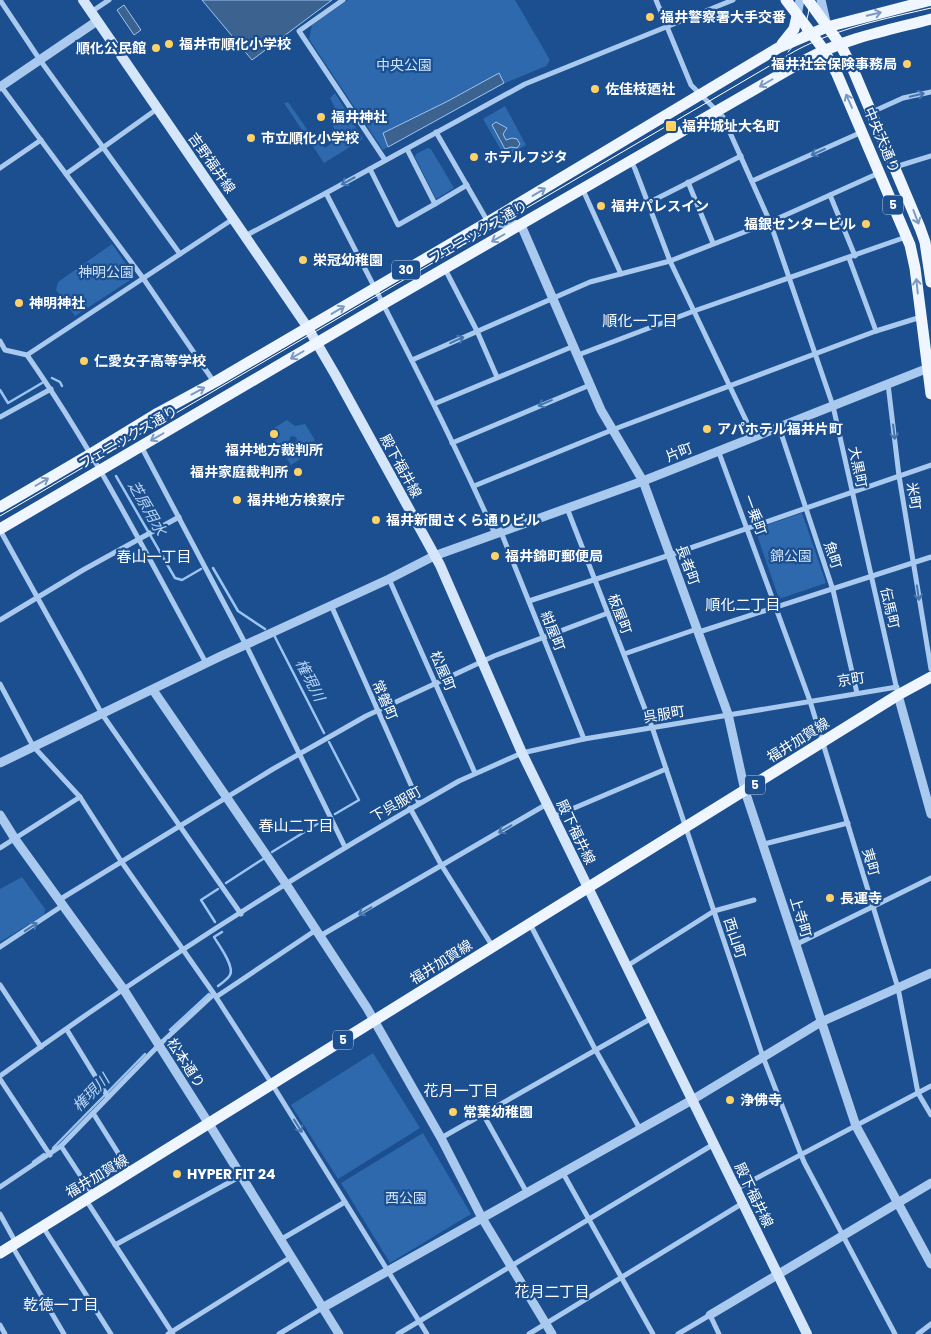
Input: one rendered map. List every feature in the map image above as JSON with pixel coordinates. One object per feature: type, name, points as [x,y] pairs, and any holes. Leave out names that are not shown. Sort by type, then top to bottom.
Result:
[{"type":"main road","name":"吉野福井線","points":[[83,0],[317,343]]},
{"type":"main road","name":"中央大通り","points":[[786,0],[824,50],[839,79],[907,237],[915,268],[931,394]]},
{"type":"main road","name":"中央大通り","points":[[808,0],[840,44],[872,112],[920,228],[926,248],[931,282]]},
{"type":"main road","name":"フェニックス通り","points":[[0,506],[90,455],[158,412],[215,382],[308,328],[778,48],[827,27],[931,0]]},
{"type":"main road","points":[[778,48],[791,34],[797,16]]},
{"type":"main road","name":"フェニックス通り","points":[[0,529],[582,188],[652,150],[824,50],[870,34],[931,19]]},
{"type":"main road","name":"殿下福井線","points":[[317,343],[434,556],[522,753],[778,1274],[805,1333]]},
{"type":"main road","name":"京町","points":[[897,691],[931,677]]},
{"type":"main road","name":"福井加賀線","points":[[0,1254],[745,791],[823,742],[897,691]]},
{"type":"street","points":[[0,0],[40,60],[180,254]]},
{"type":"street","points":[[109,0],[94,16],[40,60],[0,86],[143,278],[215,382]]},
{"type":"street","points":[[343,0],[300,31],[385,160]]},
{"type":"street","points":[[656,0],[691,85],[699,95],[718,111]]},
{"type":"street","points":[[245,236],[526,84],[733,0]]},
{"type":"street","points":[[797,16],[800,0]]},
{"type":"street","points":[[821,0],[827,27]]},
{"type":"street","points":[[872,112],[903,98],[931,92]]},
{"type":"street","points":[[66,174],[158,109]]},
{"type":"street","name":"大黒町","points":[[718,111],[723,117],[770,222],[833,406],[861,534]]},
{"type":"street","points":[[436,132],[488,222],[521,224]]},
{"type":"street","points":[[752,181],[862,132]]},
{"type":"street","points":[[0,168],[40,140]]},
{"type":"street","points":[[407,149],[435,204]]},
{"type":"street","points":[[648,203],[741,156]]},
{"type":"street","points":[[895,167],[931,156]]},
{"type":"street","points":[[631,160],[670,261],[754,437]]},
{"type":"street","points":[[370,169],[398,225],[467,185]]},
{"type":"street","points":[[412,360],[590,282],[670,261],[770,222],[879,173]]},
{"type":"street","points":[[688,182],[713,243]]},
{"type":"street","points":[[582,188],[621,274]]},
{"type":"street","name":"紺屋町","points":[[326,193],[498,533],[529,600],[584,739]]},
{"type":"street","points":[[830,195],[876,331]]},
{"type":"street","points":[[27,355],[234,219]]},
{"type":"street","name":"長者町","points":[[521,224],[601,410],[643,481],[728,714]]},
{"type":"street","points":[[434,404],[497,377],[790,279],[907,237]]},
{"type":"street","points":[[445,268],[477,331],[497,377]]},
{"type":"street","points":[[474,486],[612,430],[876,331],[921,317]]},
{"type":"street","points":[[0,342],[5,350],[27,355],[50,389],[138,539],[206,664]]},
{"type":"street","name":"片町","points":[[0,763],[434,556],[643,481],[929,368]]},
{"type":"street","points":[[452,442],[590,384]]},
{"type":"street","name":"米町","points":[[888,384],[899,476],[931,670]]},
{"type":"street","points":[[0,417],[50,389]]},
{"type":"street","name":"魚町","points":[[779,427],[833,590],[857,693]]},
{"type":"street","points":[[141,446],[246,645],[344,847]]},
{"type":"street","name":"一乗町","points":[[718,450],[748,528],[823,742]]},
{"type":"street","points":[[529,600],[670,555],[931,465]]},
{"type":"street","name":"板屋町","points":[[567,508],[652,727]]},
{"type":"street","points":[[0,620],[179,517]]},
{"type":"street","points":[[0,529],[102,714],[241,914]]},
{"type":"street","name":"伝馬町","points":[[861,534],[897,691]]},
{"type":"street","points":[[624,654],[871,578],[931,557]]},
{"type":"street","name":"松屋町","points":[[389,579],[475,773]]},
{"type":"street","name":"常磐町","points":[[331,605],[419,803]]},
{"type":"street","points":[[0,947],[121,861],[298,754],[378,710],[482,661],[543,636],[608,613]]},
{"type":"street","points":[[0,684],[33,746],[80,797],[121,861],[215,995],[427,1334]]},
{"type":"street","points":[[153,690],[286,884],[374,1021],[441,1138],[482,1218],[552,1334]]},
{"type":"street","points":[[897,691],[931,814]]},
{"type":"street","name":"京町","points":[[810,701],[857,693],[897,691]]},
{"type":"street","name":"呉服町","points":[[475,773],[522,753],[584,739],[810,701]]},
{"type":"street","name":"上寺町","points":[[728,714],[745,791],[856,1126],[931,1264]]},
{"type":"street","name":"西山町","points":[[652,727],[763,1057],[804,1162],[895,1334]]},
{"type":"street","name":"夷町","points":[[823,742],[898,988],[918,1093],[931,1115]]},
{"type":"street","points":[[553,817],[666,769]]},
{"type":"street","name":"下呉服町","points":[[0,1078],[41,1047],[124,990],[286,884],[410,808],[475,773]]},
{"type":"street","points":[[0,848],[80,797]]},
{"type":"street","points":[[0,1187],[61,1146],[158,1045],[215,995],[318,933],[442,866],[547,804]]},
{"type":"street","points":[[410,808],[442,866],[493,947]]},
{"type":"street","name":"松本通り","points":[[0,814],[15,839],[124,990],[339,1334]]},
{"type":"street","points":[[764,844],[848,823]]},
{"type":"street","points":[[795,945],[931,878]]},
{"type":"street","points":[[627,966],[714,911],[754,900]]},
{"type":"street","points":[[530,924],[595,1050],[640,1129]]},
{"type":"street","points":[[279,1334],[692,1100],[821,1022],[931,973]]},
{"type":"street","points":[[0,985],[2,995],[41,1047]]},
{"type":"street","points":[[441,1138],[652,1018]]},
{"type":"street","points":[[67,1030],[107,1096]]},
{"type":"street","points":[[0,1078],[50,1155]]},
{"type":"street","points":[[736,1189],[931,1086]]},
{"type":"street","points":[[93,1113],[130,1173]]},
{"type":"street","points":[[483,1114],[527,1193]]},
{"type":"street","points":[[398,1334],[714,1144]]},
{"type":"street","points":[[61,1146],[115,1245],[171,1333],[291,1257]]},
{"type":"street","points":[[563,1173],[653,1334]]},
{"type":"street","points":[[115,1245],[241,1176]]},
{"type":"street","points":[[678,1334],[931,1182]]},
{"type":"street","points":[[280,1240],[345,1202]]},
{"type":"street","points":[[529,1334],[743,1203]]},
{"type":"street","points":[[0,1214],[14,1245],[64,1334]]},
{"type":"street","points":[[43,1227],[111,1334]]},
{"type":"street","points":[[710,1315],[719,1334]]},
{"type":"street","points":[[918,1334],[931,1324]]},
{"type":"street","points":[[0,1325],[5,1334]]},
{"type":"green space","name":"中央公園","points":[[348,0],[515,0],[550,60],[546,66],[505,83],[383,150],[309,39],[312,25]]},
{"type":"green space","points":[[335,93],[363,139],[324,163],[284,103],[288,102],[309,132],[317,136],[325,148],[339,138],[330,120],[334,115],[335,108],[330,98]]},
{"type":"green space","points":[[505,106],[526,145],[505,157],[483,119]]},
{"type":"green space","points":[[428,148],[431,149],[454,188],[436,199],[415,157],[416,154]]},
{"type":"green space","name":"神明公園","points":[[112,244],[135,277],[75,316],[56,290],[58,282]]},
{"type":"green space","points":[[287,420],[295,426],[305,424],[315,440],[310,444],[311,448],[319,443],[320,446],[291,465],[280,448],[290,442],[295,443],[296,437],[291,436],[289,441],[279,447],[269,431]]},
{"type":"green space","name":"錦公園","points":[[802,513],[826,583],[779,599],[755,529]]},
{"type":"green space","points":[[22,877],[45,909],[44,915],[0,942],[0,889]]},
{"type":"green space","points":[[373,1053],[420,1128],[338,1179],[291,1105]]},
{"type":"green space","name":"西公園","points":[[423,1133],[471,1214],[390,1263],[341,1183]]},
{"type":"shaded area","points":[[202,0],[332,0],[252,60]]},
{"type":"shaded area","points":[[124,5],[141,30],[134,35],[117,10]]},
{"type":"shaded area","points":[[499,73],[504,83],[388,147],[383,133]]},
{"type":"shaded area","points":[[496,122],[507,128],[503,134],[506,140],[517,139],[520,144],[517,148],[505,149],[492,125]]},
{"type":"waterway","name":"芝原用水","points":[[52,378],[60,382],[62,386]]},
{"type":"waterway","points":[[0,390],[8,403],[42,383]]},
{"type":"waterway","name":"芝原用水","points":[[116,476],[175,578],[182,580],[201,569]]},
{"type":"waterway","name":"権現川","points":[[213,568],[238,611],[265,629]]},
{"type":"waterway","name":"権現川","points":[[275,637],[324,733]]},
{"type":"waterway","name":"権現川","points":[[329,742],[359,800],[335,814]]},
{"type":"waterway","name":"権現川","points":[[272,852],[327,818]]},
{"type":"waterway","name":"権現川","points":[[226,883],[263,859]]},
{"type":"waterway","name":"権現川","points":[[215,922],[201,900],[218,889]]},
{"type":"waterway","name":"権現川","points":[[218,986],[228,978],[231,971],[228,961],[214,937],[222,932]]},
{"type":"waterway","name":"権現川","points":[[170,1030],[209,994]]},
{"type":"waterway","name":"権現川","points":[[53,1148],[145,1054]]},
{"type":"waterway","name":"権現川","points":[[33,1162],[44,1154]]},
{"type":"tram line","points":[[788,52],[804,28],[810,0]]},
{"type":"tram line","points":[[0,516],[795,51],[845,30],[931,8]]},
{"type":"place","name":"福井警察署大手交番","points":[[650,17]]},
{"type":"place","name":"福井市順化小学校","points":[[169,44]]},
{"type":"place","name":"順化公民館","points":[[156,48]]},
{"type":"place","name":"福井社会保険事務局","points":[[907,64]]},
{"type":"place","name":"佐佳枝廼社","points":[[595,89]]},
{"type":"place","name":"福井神社","points":[[321,117]]},
{"type":"place","name":"福井城址大名町","points":[[671,126]]},
{"type":"place","name":"市立順化小学校","points":[[251,138]]},
{"type":"place","name":"ホテルフジタ","points":[[474,157]]},
{"type":"place","name":"福井パレスイン","points":[[601,206]]},
{"type":"place","name":"福銀センタービル","points":[[866,224]]},
{"type":"place","name":"栄冠幼稚園","points":[[303,260]]},
{"type":"place","name":"神明神社","points":[[19,303]]},
{"type":"place","name":"仁愛女子高等学校","points":[[84,361]]},
{"type":"place","name":"アパホテル福井片町","points":[[707,429]]},
{"type":"place","name":"福井地方裁判所","points":[[274,434]]},
{"type":"place","name":"福井家庭裁判所","points":[[298,472]]},
{"type":"place","name":"福井地方検察庁","points":[[237,500]]},
{"type":"place","name":"福井新聞さくら通りビル","points":[[376,520]]},
{"type":"place","name":"福井錦町郵便局","points":[[495,556]]},
{"type":"place","name":"長運寺","points":[[830,898]]},
{"type":"place","name":"浄佛寺","points":[[730,1100]]},
{"type":"place","name":"常葉幼稚園","points":[[453,1112]]},
{"type":"place","name":"HYPER FIT 24","points":[[177,1174]]},
{"type":"district","name":"順化一丁目","points":[[640,321]]},
{"type":"district","name":"春山一丁目","points":[[154,557]]},
{"type":"district","name":"順化二丁目","points":[[743,605]]},
{"type":"district","name":"春山二丁目","points":[[296,826]]},
{"type":"district","name":"花月一丁目","points":[[461,1091]]},
{"type":"district","name":"花月二丁目","points":[[552,1292]]},
{"type":"district","name":"乾徳一丁目","points":[[61,1305]]}]
